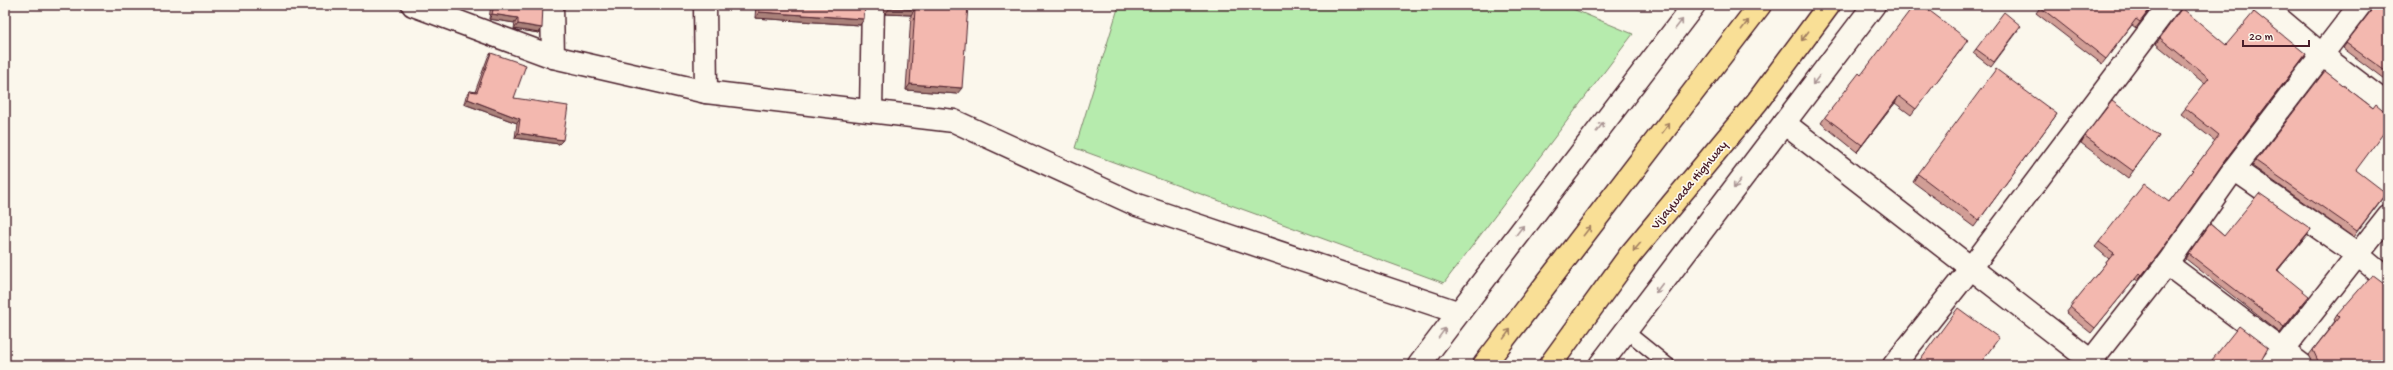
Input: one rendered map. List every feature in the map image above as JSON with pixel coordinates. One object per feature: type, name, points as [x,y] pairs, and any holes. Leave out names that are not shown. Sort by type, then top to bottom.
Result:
[{"type":"highway","points":[[1484,365],[1760,5]]},
{"type":"highway","name":"Vijaywada Highway","points":[[1550,365],[1630,255],[1757,102],[1829,5]]},
{"type":"street","points":[[415,5],[553,56],[706,92],[954,121],[1137,204],[1457,312]]},
{"type":"street","points":[[552,5],[553,56]]},
{"type":"street","points":[[705,5],[706,92]]},
{"type":"street","points":[[871,111],[873,5]]},
{"type":"street","points":[[1419,365],[1457,312],[1694,5]]},
{"type":"street","points":[[1600,365],[1874,5]]},
{"type":"street","points":[[1894,365],[1971,268],[2169,5]]},
{"type":"street","points":[[2263,5],[2322,55],[2388,105]]},
{"type":"street","points":[[1784,123],[2094,363],[2167,264],[2234,169],[2360,5]]},
{"type":"street","points":[[2234,169],[2358,255],[2388,280]]},
{"type":"street","points":[[2277,358],[2388,216]]},
{"type":"street","points":[[2167,264],[2277,358],[2302,365]]},
{"type":"lane","points":[[1626,331],[1668,365]]},
{"type":"green space","points":[[1119,5],[1563,5],[1633,34],[1444,283],[1075,148]]},
{"type":"building","points":[[494,5],[543,5],[542,28],[518,24],[518,18],[492,14]]},
{"type":"building","points":[[760,5],[865,5],[864,19],[759,12]]},
{"type":"building","points":[[889,5],[968,5],[962,88],[910,84],[915,9],[890,8]]},
{"type":"building","points":[[1914,5],[1922,5],[1968,40],[1916,109],[1899,96],[1862,145],[1825,117],[1859,73],[1861,75]]},
{"type":"building","points":[[2042,5],[2153,5],[2140,22],[2136,19],[2106,59],[2040,7]]},
{"type":"building","points":[[2375,5],[2388,5],[2388,73],[2346,43]]},
{"type":"building","points":[[2182,8],[2226,45],[2254,12],[2306,54],[2228,156],[2161,251],[2142,275],[2139,274],[2095,328],[2070,307],[2114,253],[2099,242],[2144,184],[2169,202],[2219,135],[2185,108],[2209,78],[2160,38]]},
{"type":"building","points":[[2004,12],[2021,26],[1994,62],[1976,49]]},
{"type":"building","points":[[491,53],[526,65],[514,98],[568,106],[563,140],[518,133],[520,119],[468,99],[470,91],[477,92]]},
{"type":"building","points":[[1996,69],[2057,114],[1979,220],[1918,174]]},
{"type":"building","points":[[2325,71],[2373,108],[2376,104],[2388,114],[2388,127],[2356,170],[2386,193],[2357,231],[2256,161]]},
{"type":"building","points":[[2112,101],[2159,136],[2133,171],[2085,136]]},
{"type":"building","points":[[2259,193],[2311,229],[2277,270],[2309,296],[2284,327],[2189,254],[2210,224],[2224,236]]},
{"type":"building","points":[[2372,275],[2388,287],[2388,365],[2315,365],[2318,361],[2313,350],[2339,317],[2337,315]]},
{"type":"building","points":[[1958,308],[1999,338],[1979,365],[1916,365]]},
{"type":"building","points":[[2239,326],[2268,348],[2262,359],[2265,365],[2208,365]]}]
